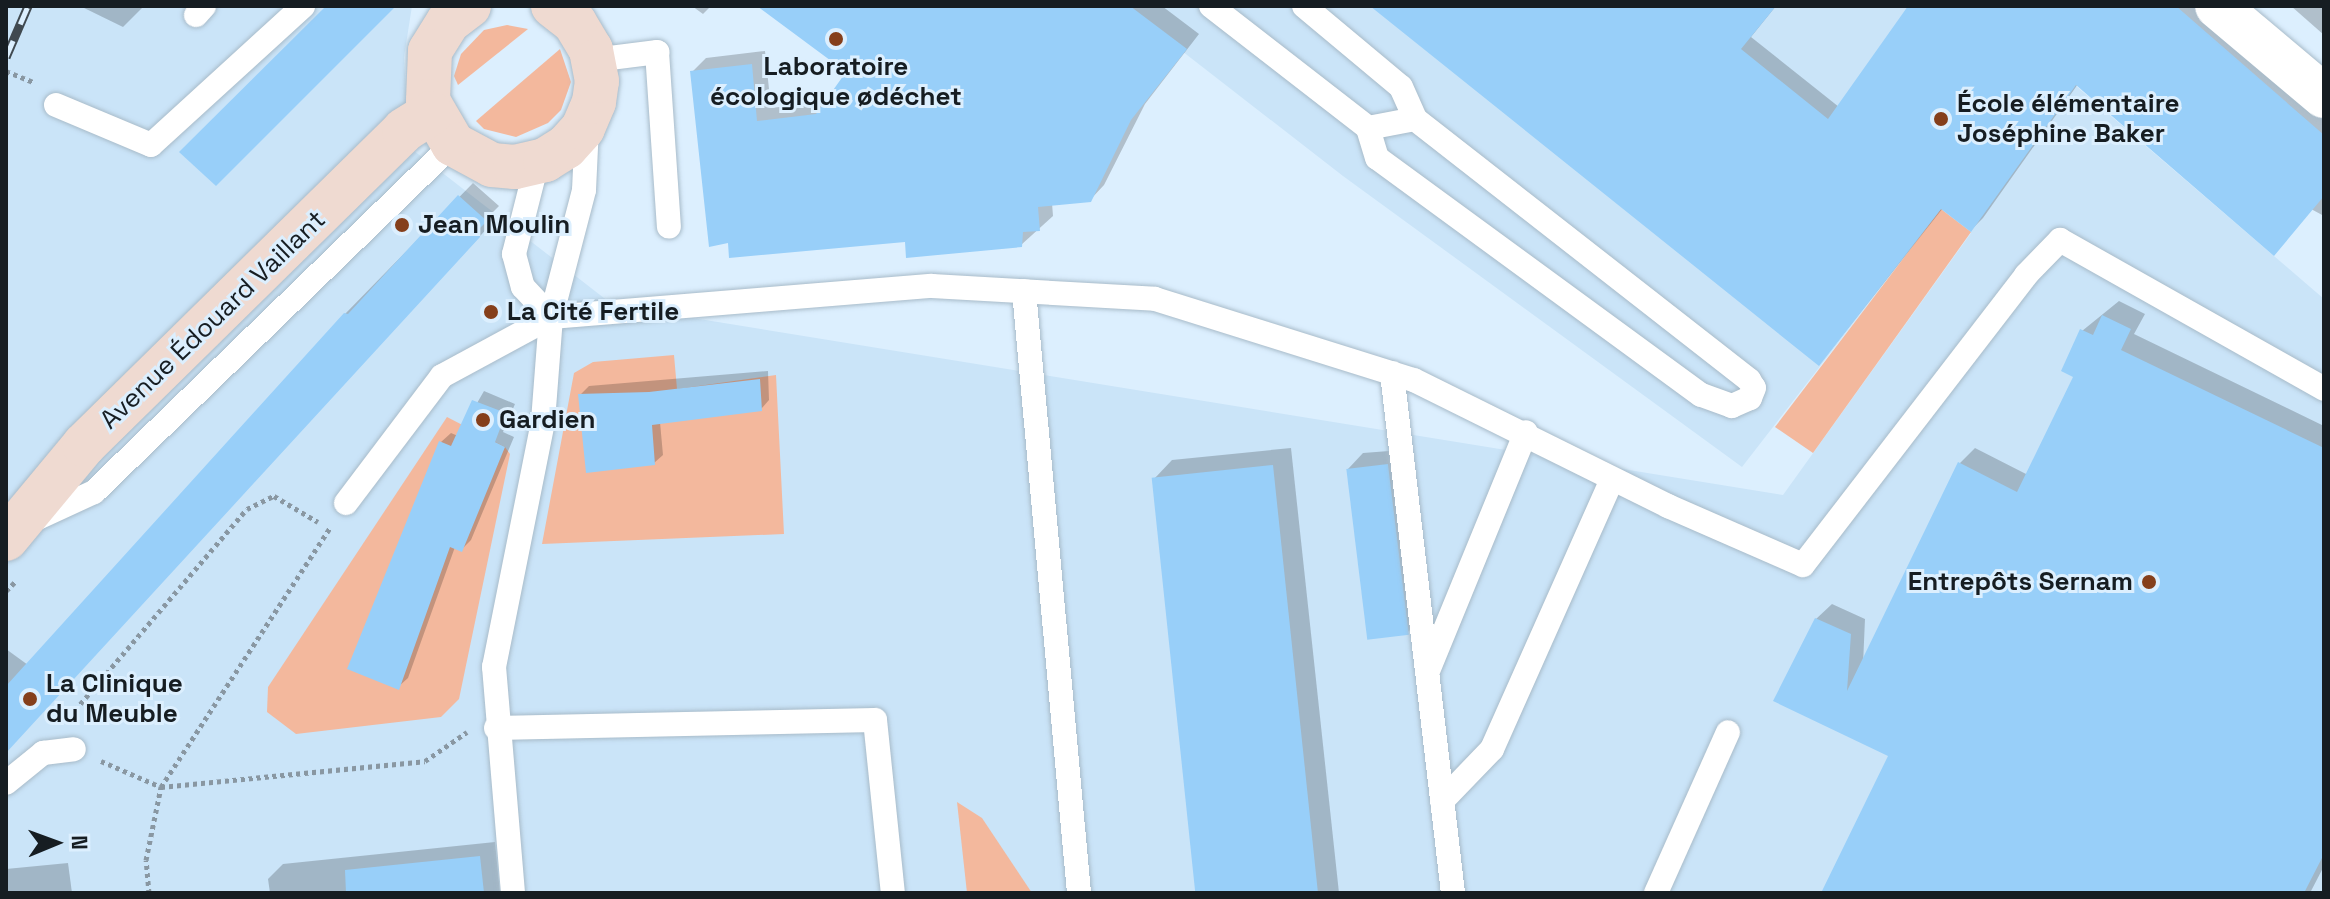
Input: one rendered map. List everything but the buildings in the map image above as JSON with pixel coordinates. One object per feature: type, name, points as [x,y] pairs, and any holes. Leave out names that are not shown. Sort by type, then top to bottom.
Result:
[{"type":"main road","points":[[469,6],[441,31],[430,51],[425,89],[442,128],[492,165],[537,163],[566,147],[587,121],[596,91],[594,60],[581,32],[559,7]]},
{"type":"main road","name":"Avenue Édouard Vaillant","points":[[9,533],[84,445],[404,130],[442,128]]},
{"type":"street","points":[[2217,6],[2324,96]]},
{"type":"lane","points":[[56,105],[151,145],[303,6]]},
{"type":"lane","points":[[1211,6],[1368,128],[1377,158],[1701,395],[1732,406],[1750,398],[1754,388],[1749,380],[1415,119],[1401,87],[1304,6]]},
{"type":"lane","points":[[594,60],[657,52],[669,227]]},
{"type":"lane","points":[[1368,128],[1415,119]]},
{"type":"lane","points":[[513,893],[496,728],[494,667],[543,421],[551,317],[584,190],[587,121]]},
{"type":"lane","points":[[537,163],[514,254],[523,287],[551,317]]},
{"type":"lane","points":[[346,503],[442,376],[551,317],[932,286],[1155,299],[1392,373],[1526,432],[1612,479],[1803,565],[2026,275],[2060,240],[2324,389]]},
{"type":"lane","points":[[1024,291],[1079,893]]},
{"type":"lane","points":[[1392,373],[1453,893]]},
{"type":"lane","points":[[1427,674],[1526,432]]},
{"type":"lane","points":[[1442,801],[1492,749],[1612,479]]},
{"type":"lane","points":[[496,728],[875,720],[893,893]]},
{"type":"lane","points":[[1656,893],[1728,732]]},
{"type":"lane","points":[[6,783],[43,753],[74,749]]},
{"type":"path","points":[[329,529],[274,496],[247,509],[65,721],[74,749],[161,787],[425,761],[457,735],[496,728]]},
{"type":"path","points":[[149,893],[146,860],[161,787],[346,503]]},
{"type":"shaded area","points":[[6,6],[412,6],[404,57],[409,147],[613,305],[1783,495],[1971,233],[1942,209],[1742,467],[1343,176],[1124,6],[2133,6],[2076,86],[2324,299],[2324,893],[6,893]]},
{"type":"shaded area","points":[[507,25],[528,29],[458,85],[454,76],[461,54],[484,30]]},
{"type":"shaded area","points":[[560,49],[571,82],[561,110],[548,123],[516,137],[484,129],[476,121]]},
{"type":"shaded area","points":[[1941,209],[1971,232],[1813,453],[1775,427]]},
{"type":"shaded area","points":[[674,355],[677,389],[776,375],[784,534],[542,544],[574,373],[593,362]]},
{"type":"shaded area","points":[[447,417],[505,447],[510,454],[459,699],[441,717],[296,734],[267,712],[268,687]]},
{"type":"shaded area","points":[[957,802],[982,818],[1032,893],[967,893]]},
{"type":"railway","points":[[6,57],[28,6]]},
{"type":"place","name":"Laboratoire écologique ødéchet","points":[[836,39]]},
{"type":"place","name":"École élémentaire Joséphine Baker","points":[[1941,119]]},
{"type":"place","name":"Jean Moulin","points":[[402,225]]},
{"type":"place","name":"La Cité Fertile","points":[[491,312]]},
{"type":"place","name":"Gardien","points":[[483,420]]},
{"type":"place","name":"Entrepôts Sernam","points":[[2149,582]]},
{"type":"place","name":"La Clinique du Meuble","points":[[30,699]]}]
